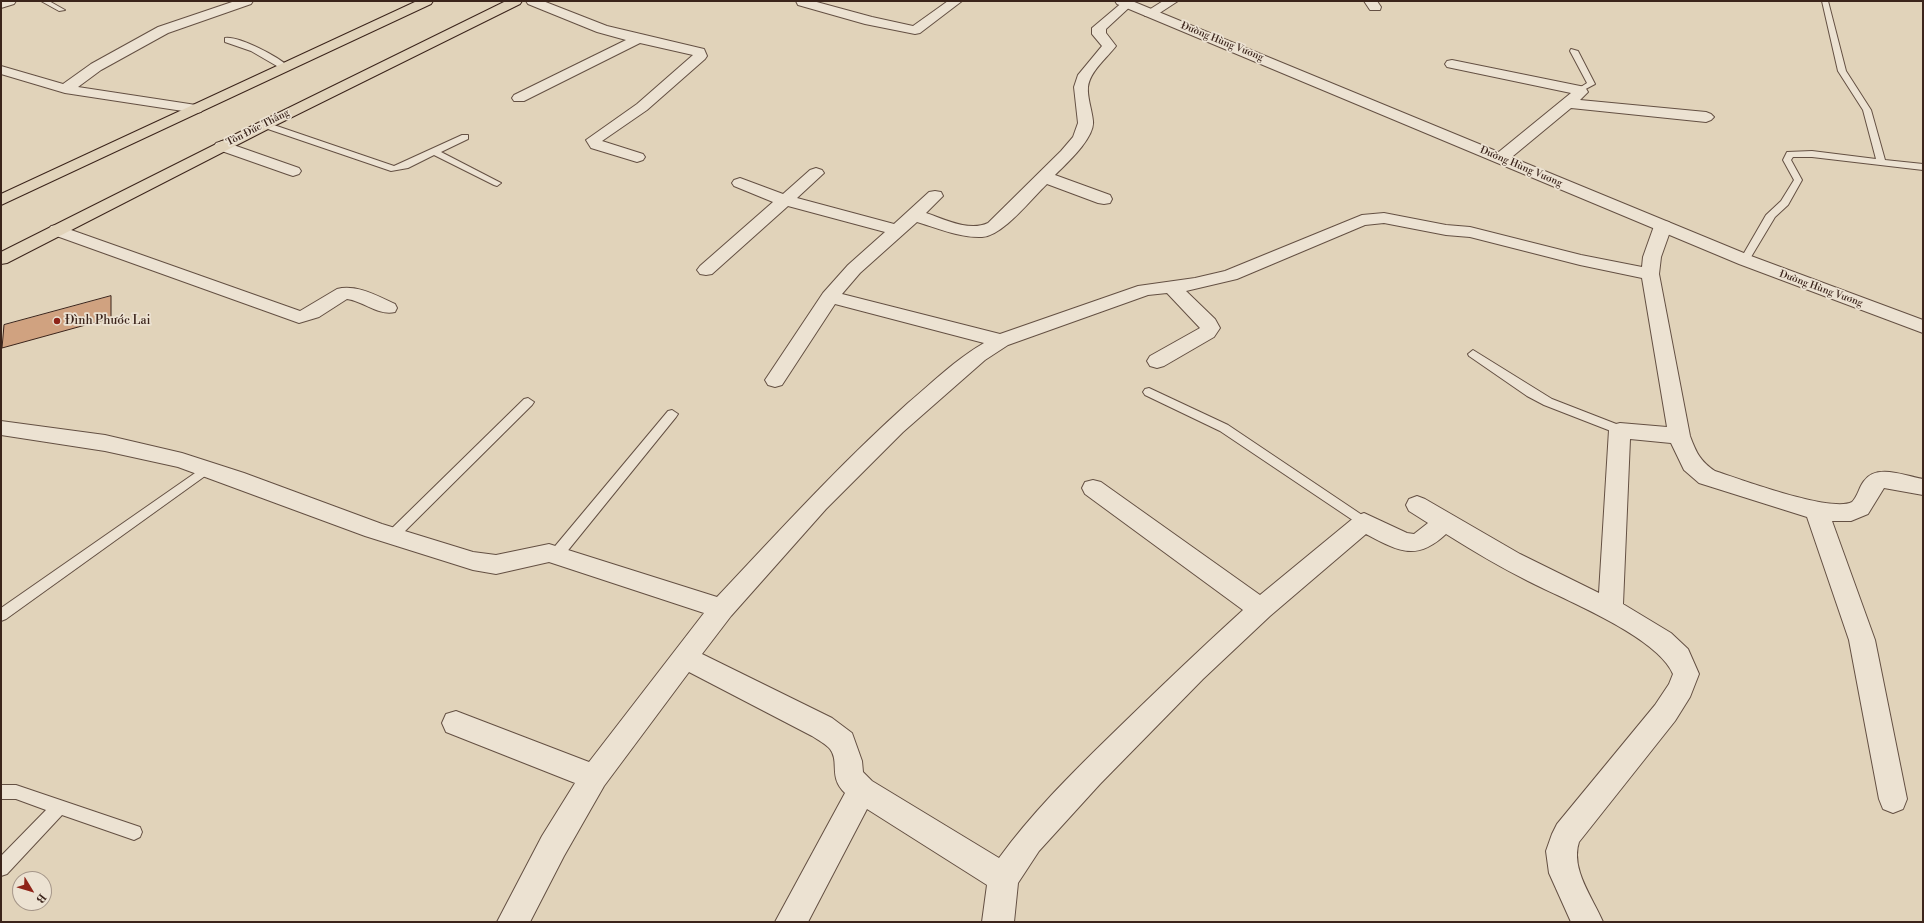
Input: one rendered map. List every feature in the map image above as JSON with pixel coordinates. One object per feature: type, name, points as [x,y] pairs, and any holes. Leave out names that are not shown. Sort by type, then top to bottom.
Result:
[{"type":"main road","points":[[5,195],[196,109],[427,1]]},
{"type":"main road","name":"Tôn Đức Thắng","points":[[1,259],[265,124],[516,1]]},
{"type":"street","points":[[1,4],[10,1]]},
{"type":"street","points":[[65,89],[96,67],[157,33],[247,1]]},
{"type":"street","points":[[532,1],[588,24],[638,39],[692,49],[699,52],[700,56],[642,107],[594,140],[597,145],[637,157]]},
{"type":"street","points":[[802,2],[870,21],[915,30],[956,1]]},
{"type":"street","points":[[1150,13],[1172,1]]},
{"type":"street","points":[[913,215],[967,231],[983,232],[994,227],[1067,154],[1080,138],[1086,123],[1081,87],[1085,75],[1108,46],[1099,34],[1099,28],[1124,2]]},
{"type":"street","name":"Đường Hùng Vương","points":[[1124,2],[1745,260],[1923,327]]},
{"type":"street","points":[[519,98],[638,39]]},
{"type":"street","points":[[1452,64],[1580,90],[1581,92],[1502,158]]},
{"type":"street","points":[[1,70],[65,89],[196,109]]},
{"type":"street","points":[[1568,103],[1706,117]]},
{"type":"street","points":[[222,146],[294,171]]},
{"type":"street","points":[[706,270],[816,173]]},
{"type":"street","points":[[1044,177],[1104,199]]},
{"type":"street","points":[[740,183],[784,200],[896,230]]},
{"type":"street","points":[[775,380],[830,297],[854,269],[935,196]]},
{"type":"street","points":[[513,922],[553,846],[594,777],[722,609],[818,503],[895,427],[953,375],[978,355],[1001,341],[1145,290],[1195,284],[1231,275],[1362,220],[1373,218],[1411,222],[1446,230],[1491,236],[1580,260],[1650,274]]},
{"type":"street","points":[[1663,226],[1652,257],[1650,274],[1679,436],[1692,467],[1708,477],[1817,511],[1854,512],[1860,509],[1864,505],[1872,485],[1877,480],[1882,479],[1923,487]]},
{"type":"street","points":[[57,230],[299,317],[312,313],[344,293],[359,295],[388,308]]},
{"type":"street","points":[[1157,361],[1207,333],[1210,328],[1208,323],[1171,286]]},
{"type":"street","points":[[830,297],[1001,341]]},
{"type":"street","points":[[1,428],[92,439],[157,452],[208,468],[391,537],[487,564],[509,563],[536,553],[549,553],[722,609]]},
{"type":"street","points":[[1610,609],[1614,563],[1620,430],[1679,436]]},
{"type":"street","points":[[1092,488],[1261,609]]},
{"type":"street","points":[[1417,505],[1444,522],[1554,583],[1610,609],[1662,641],[1679,657],[1686,674],[1681,689],[1665,713],[1567,834],[1561,851],[1564,873],[1587,922]]},
{"type":"street","points":[[1817,511],[1862,640],[1893,799]]},
{"type":"street","points":[[998,922],[1003,878],[1030,841],[1090,775],[1194,670],[1261,609],[1364,522],[1403,542],[1414,544],[1421,542],[1444,522]]},
{"type":"street","points":[[685,658],[827,731],[842,742],[848,761],[849,778],[862,790],[1003,878]]},
{"type":"street","points":[[456,723],[594,777]]},
{"type":"street","points":[[791,922],[862,790]]},
{"type":"lane","points":[[44,1],[61,10]]},
{"type":"lane","points":[[1825,1],[1842,71],[1867,110],[1881,162]]},
{"type":"lane","points":[[228,40],[254,48],[285,67]]},
{"type":"lane","points":[[1574,51],[1591,84],[1580,90]]},
{"type":"lane","points":[[265,124],[394,169],[405,166],[465,137]]},
{"type":"lane","points":[[434,152],[497,183]]},
{"type":"lane","points":[[1745,260],[1771,215],[1785,202],[1798,180],[1787,160],[1790,154],[1812,154],[1923,166]]},
{"type":"lane","points":[[1473,354],[1548,402],[1620,430]]},
{"type":"lane","points":[[1149,392],[1224,428],[1364,522]]},
{"type":"lane","points":[[391,537],[528,402]]},
{"type":"lane","points":[[556,556],[672,414]]},
{"type":"lane","points":[[1,615],[208,468]]},
{"type":"lane","points":[[1,792],[16,792],[134,832]]},
{"type":"lane","points":[[1,868],[60,806]]},
{"type":"building","name":"Đình Phước Lai","points":[[111,296],[111,318],[2,348],[4,325]]},
{"type":"place","name":"Đình Phước Lai","points":[[57,321]]}]
